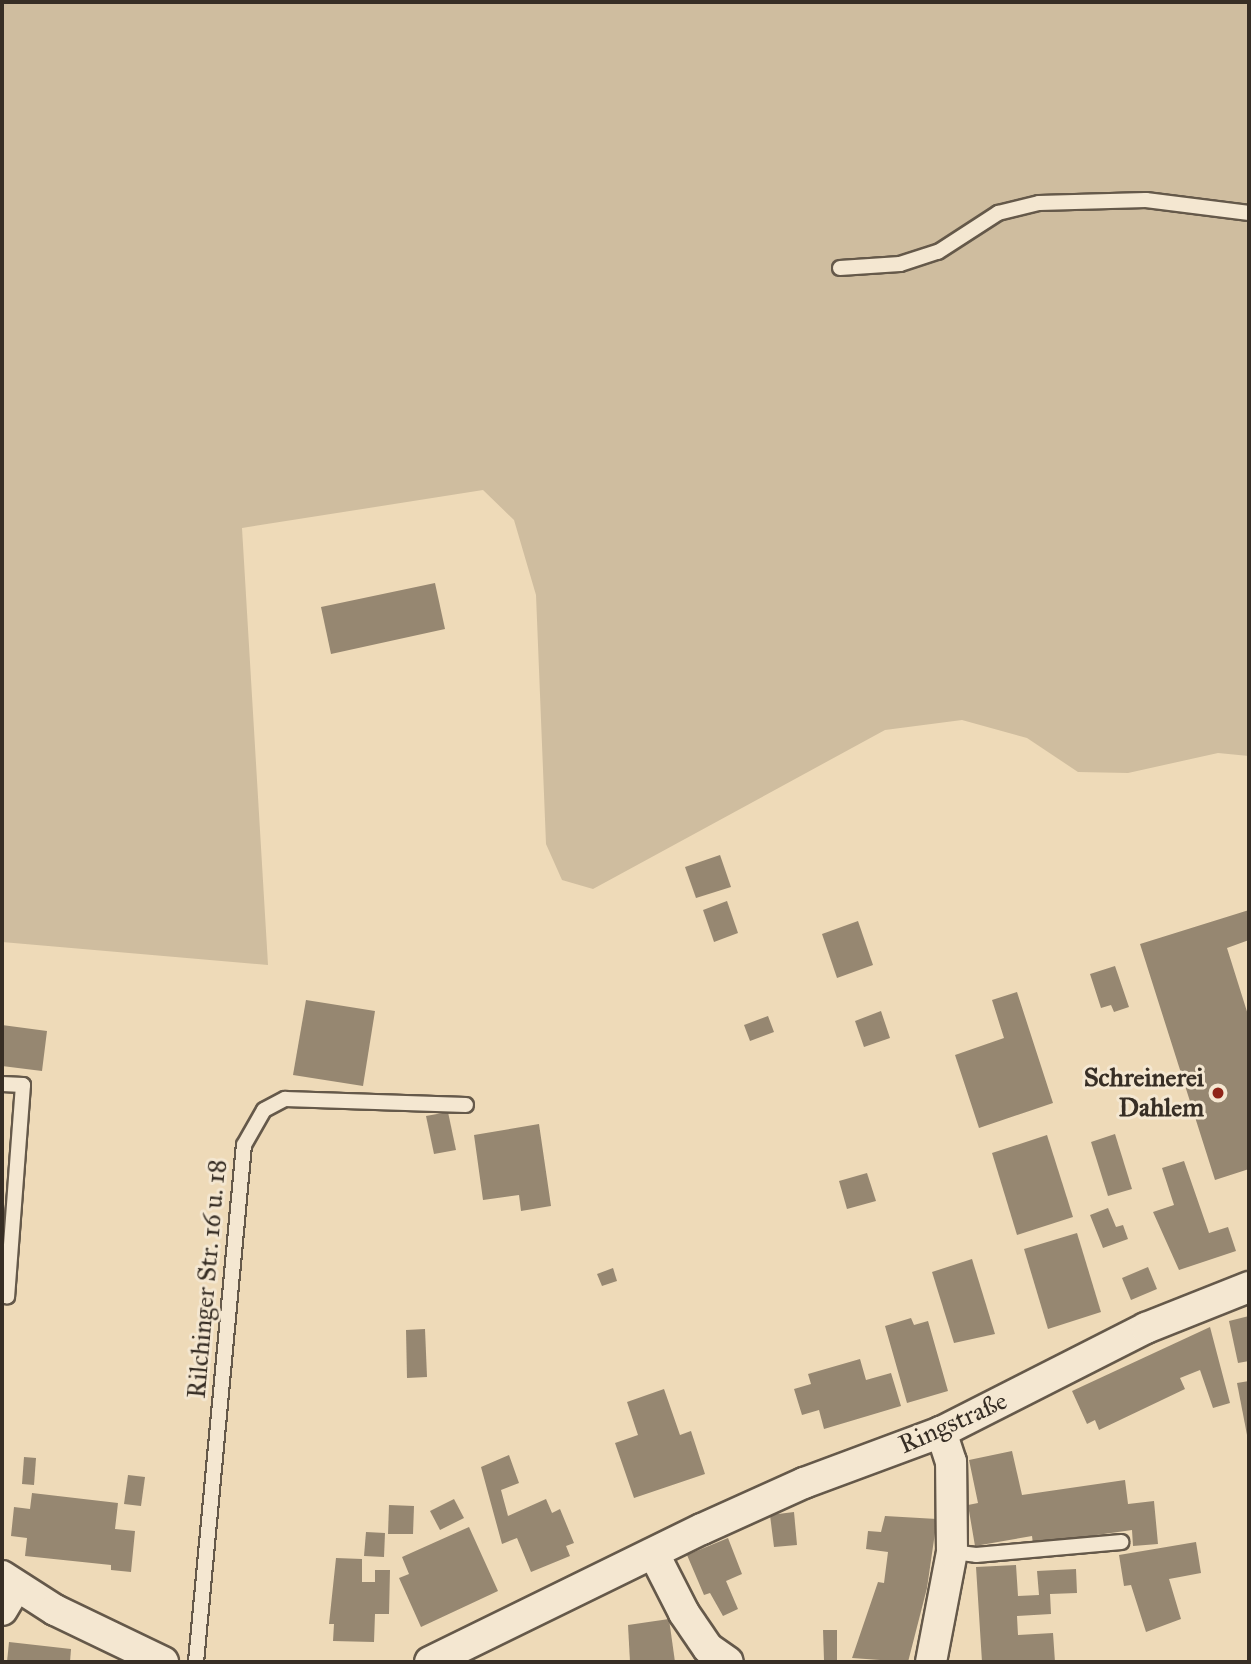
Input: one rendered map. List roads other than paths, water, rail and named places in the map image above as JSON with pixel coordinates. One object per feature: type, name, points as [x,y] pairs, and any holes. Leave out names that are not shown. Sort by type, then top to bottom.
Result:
[{"type":"street","name":"Ringstraße","points":[[430,1662],[803,1483],[941,1432],[1146,1328],[1249,1287]]},
{"type":"street","points":[[931,1662],[952,1552],[951,1462],[941,1432]]},
{"type":"street","points":[[654,1554],[684,1613],[708,1648],[729,1662]]},
{"type":"street","points":[[7,1591],[163,1662]]},
{"type":"lane","points":[[840,268],[900,264],[938,252],[998,213],[1039,203],[1146,200],[1249,213]]},
{"type":"lane","points":[[2,1084],[23,1085],[7,1296],[2,1296]]},
{"type":"lane","name":"Rilchinger Str. 16 u. 18","points":[[196,1662],[244,1145],[264,1110],[285,1099],[466,1105]]},
{"type":"lane","points":[[952,1552],[976,1555],[1121,1542]]},
{"type":"place","name":"Schreinerei Dahlem","points":[[1218,1093]]}]
